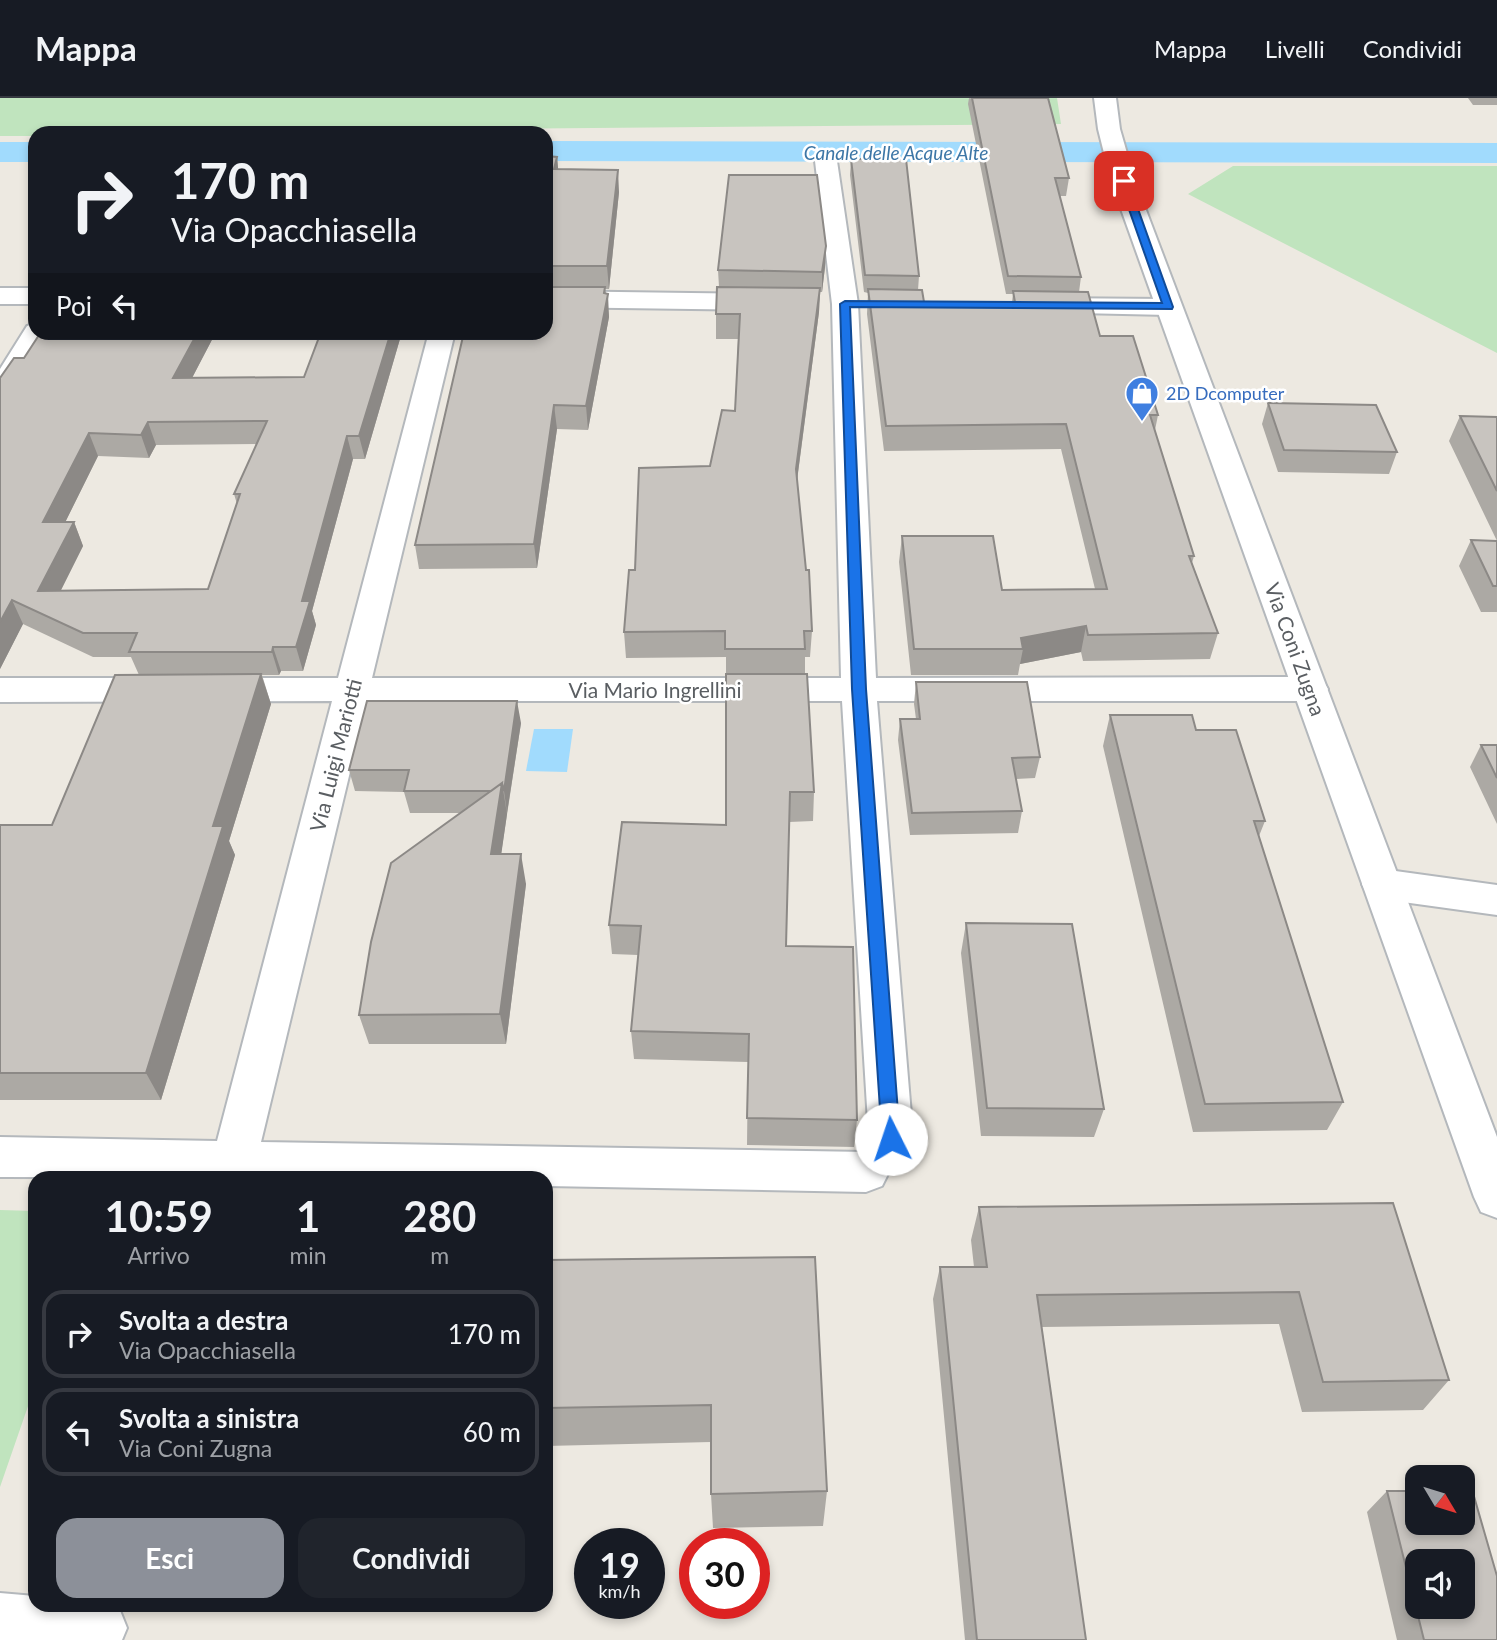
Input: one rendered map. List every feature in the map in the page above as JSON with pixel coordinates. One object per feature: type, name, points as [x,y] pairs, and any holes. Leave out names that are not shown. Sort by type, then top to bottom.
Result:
[{"type":"street","name":"Via Coni Zugna","points":[[1105,98],[1109,129],[1124,181],[1168,307],[1497,1197]]},
{"type":"street","points":[[0,1157],[232,1170],[879,1156],[845,304],[826,161]]},
{"type":"street","points":[[0,296],[28,296]]},
{"type":"street","points":[[553,299],[790,303]]},
{"type":"street","points":[[1020,305],[1168,307]]},
{"type":"street","points":[[0,392],[31,340]]},
{"type":"street","name":"Via Luigi Mariotti","points":[[232,1170],[440,340]]},
{"type":"street","name":"Via Mario Ingrellini","points":[[0,690],[1311,689]]},
{"type":"street","points":[[1381,884],[1497,900]]},
{"type":"street","points":[[0,1621],[100,1624]]},
{"type":"green space","points":[[0,98],[1057,98],[1061,124],[553,128],[553,126],[28,126],[28,136],[0,136]]},
{"type":"green space","points":[[1233,166],[1497,166],[1497,353],[1188,194]]},
{"type":"green space","points":[[0,1210],[28,1211],[28,1406],[0,1487]]},
{"type":"water","points":[[534,729],[573,729],[567,772],[526,771]]},
{"type":"building","points":[[972,98],[1048,98],[1069,178],[1055,178],[1081,277],[1008,276]]},
{"type":"building","points":[[553,157],[557,157],[554,169],[618,170],[607,266],[553,266]]},
{"type":"building","points":[[851,159],[906,159],[919,276],[865,275]]},
{"type":"building","points":[[729,175],[817,175],[826,246],[822,272],[718,270]]},
{"type":"building","points":[[553,287],[605,287],[604,293],[608,294],[586,406],[554,405],[534,544],[415,545],[462,340],[553,340]]},
{"type":"building","points":[[717,287],[820,288],[796,469],[806,570],[809,570],[812,631],[804,631],[805,649],[725,649],[725,631],[624,632],[629,570],[635,570],[639,468],[710,466],[722,410],[735,411],[740,314],[716,314]]},
{"type":"building","points":[[868,289],[922,290],[924,302],[1015,302],[1013,291],[1088,292],[1100,336],[1133,336],[1158,415],[1150,415],[1194,556],[1189,556],[1218,633],[1088,635],[1086,626],[1021,638],[1023,649],[914,649],[902,536],[993,536],[1002,590],[1107,589],[1066,424],[886,426]]},
{"type":"building","points":[[36,340],[194,340],[173,378],[304,377],[318,340],[389,340],[359,436],[347,436],[302,601],[310,601],[296,647],[273,647],[272,652],[129,652],[137,633],[83,633],[12,600],[0,622],[0,378],[14,358],[24,358]],"holes":[[[267,421],[234,494],[240,494],[208,589],[38,591],[74,522],[43,522],[89,433],[141,435],[148,422]]]},
{"type":"building","points":[[1268,403],[1376,405],[1397,452],[1284,450]]},
{"type":"building","points":[[1460,416],[1497,417],[1497,491]]},
{"type":"building","points":[[1471,540],[1497,541],[1497,586],[1493,586]]},
{"type":"building","points":[[261,674],[213,826],[223,826],[146,1073],[0,1073],[0,825],[52,825],[115,675]]},
{"type":"building","points":[[726,674],[807,674],[814,792],[790,792],[786,946],[853,947],[857,1120],[747,1118],[749,1034],[631,1031],[641,926],[609,925],[622,822],[726,825]]},
{"type":"building","points":[[916,682],[1027,682],[1040,757],[1012,758],[1022,811],[912,813],[900,719],[920,719]]},
{"type":"building","points":[[367,701],[517,701],[504,791],[502,783],[491,791],[404,791],[409,770],[349,770]]},
{"type":"building","points":[[1110,715],[1192,715],[1196,730],[1236,730],[1265,821],[1254,821],[1343,1102],[1205,1104]]},
{"type":"building","points":[[1481,745],[1497,745],[1497,778]]},
{"type":"building","points":[[502,783],[491,854],[521,854],[500,1014],[359,1015],[371,942],[391,863]]},
{"type":"building","points":[[966,923],[1072,924],[1104,1109],[987,1108]]},
{"type":"building","points":[[1393,1203],[1449,1380],[1323,1382],[1299,1292],[1037,1295],[1086,1640],[977,1640],[940,1267],[987,1267],[979,1207]]},
{"type":"building","points":[[815,1257],[827,1491],[711,1494],[711,1405],[553,1408],[553,1260]]},
{"type":"building","points":[[1387,1491],[1405,1491],[1405,1535],[1475,1535],[1475,1500],[1497,1576],[1497,1640],[1424,1640],[1419,1619],[1475,1619],[1475,1549],[1405,1549],[1405,1563]]},
{"type":"waterway","name":"Canale delle Acque Alte","points":[[553,151],[1497,153]]},
{"type":"waterway","name":"Canale delle Acque Alte","points":[[0,152],[28,152]]},
{"type":"place","name":"2D Dcomputer","points":[[1142,423]]},
{"type":"route","points":[[891,1139],[859,689],[845,304],[1168,307],[1124,181]]}]
